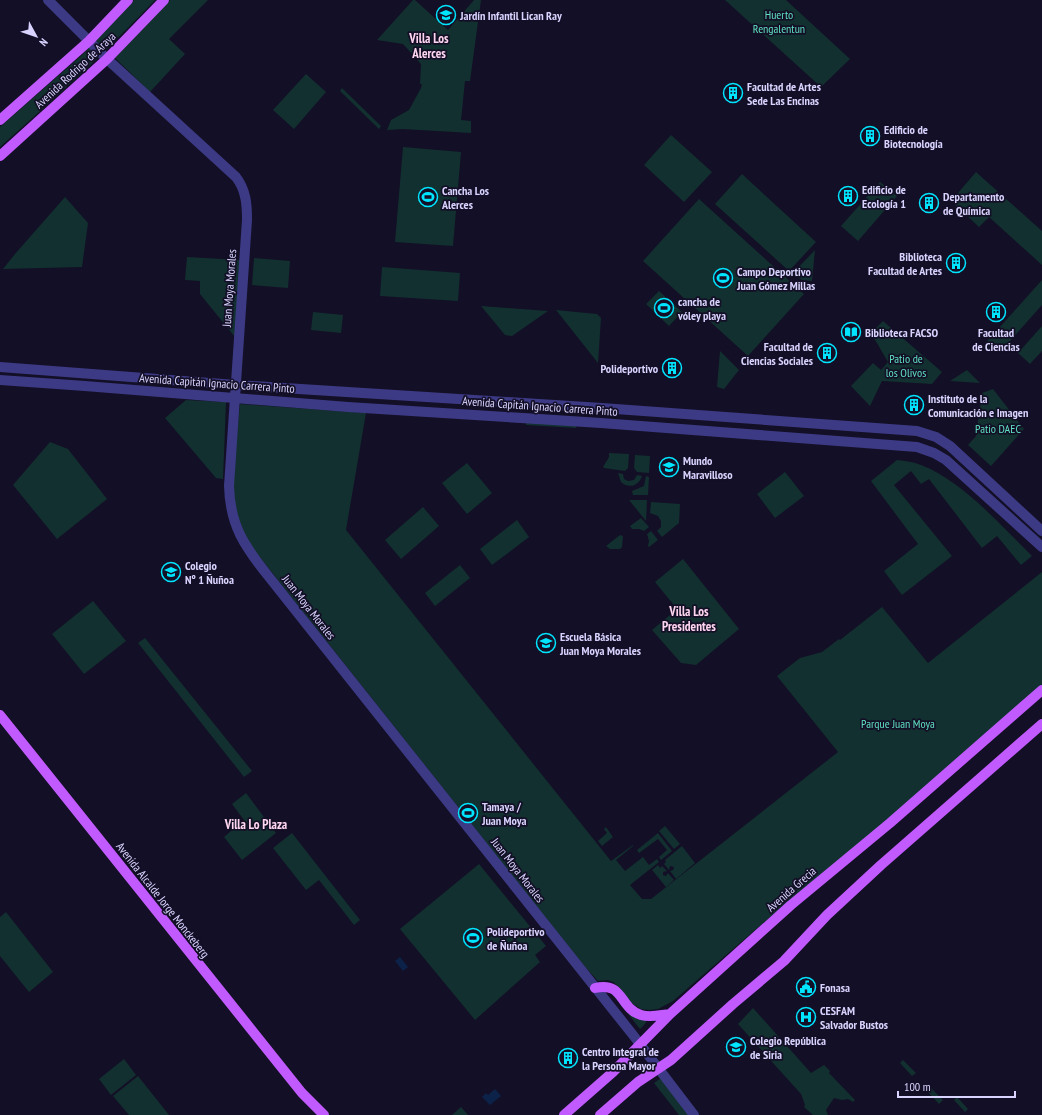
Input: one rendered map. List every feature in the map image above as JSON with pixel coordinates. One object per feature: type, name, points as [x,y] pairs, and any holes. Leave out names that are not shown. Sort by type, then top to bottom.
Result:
[{"type":"main road","name":"Avenida Rodrigo de Araya","points":[[0,120],[88,41],[128,0]]},
{"type":"main road","name":"Avenida Rodrigo de Araya","points":[[0,156],[107,59],[164,0]]},
{"type":"main road","name":"Avenida Grecia","points":[[564,1115],[613,1072],[670,1014],[791,905],[890,823],[1042,690]]},
{"type":"main road","name":"Avenida Alcalde Jorge Monckeberg","points":[[0,715],[307,1100],[324,1115]]},
{"type":"main road","points":[[600,1115],[638,1082],[671,1060],[733,1004],[786,960],[827,915],[880,865],[1042,724]]},
{"type":"main road","points":[[595,988],[605,986],[612,988],[630,1008],[640,1015],[653,1016],[670,1014]]},
{"type":"main road","name":"Avenida Alcalde Jorge Monckeberg","points":[[307,1100],[315,1115]]},
{"type":"street","name":"Juan Moya Morales","points":[[48,0],[107,59],[232,173],[239,180],[244,190],[247,216],[230,472],[230,504],[234,521],[248,550],[641,1045],[694,1115]]},
{"type":"street","name":"Avenida Capitán Ignacio Carrera Pinto","points":[[0,367],[86,372],[236,385],[917,431],[936,437],[950,446],[1042,531]]},
{"type":"street","points":[[85,386],[86,372]]},
{"type":"street","name":"Avenida Capitán Ignacio Carrera Pinto","points":[[0,380],[348,407],[518,417],[833,441],[905,445],[934,453],[950,464],[1042,547]]},
{"type":"street","points":[[348,407],[350,392]]},
{"type":"street","points":[[518,417],[520,403]]},
{"type":"street","points":[[833,441],[834,425]]},
{"type":"green space","points":[[134,0],[155,0],[118,38],[40,112],[0,147],[0,127],[81,56]]},
{"type":"green space","points":[[170,0],[208,0],[169,39],[185,54],[150,92],[114,57]]},
{"type":"green space","points":[[413,0],[415,0],[448,30],[474,0],[481,0],[470,81],[465,81],[461,120],[471,121],[471,133],[403,129],[387,130],[391,120],[409,110],[421,88],[421,64],[403,44],[377,40]]},
{"type":"green space","name":"Huerto Rengalentun","points":[[725,0],[786,0],[850,59],[821,87]]},
{"type":"green space","points":[[306,74],[326,92],[294,129],[273,110]]},
{"type":"green space","points":[[342,88],[381,126],[379,129],[340,91]]},
{"type":"green space","points":[[671,135],[712,172],[684,202],[644,165]]},
{"type":"green space","name":"Cancha Los Alerces","points":[[403,147],[461,152],[453,246],[395,242]]},
{"type":"green space","points":[[976,172],[1042,231],[1042,265],[989,217],[979,227],[951,201]]},
{"type":"green space","points":[[742,174],[816,242],[789,271],[715,204]]},
{"type":"green space","points":[[880,182],[897,196],[858,241],[841,226]]},
{"type":"green space","points":[[65,197],[88,223],[82,267],[3,269],[15,254]]},
{"type":"green space","name":"Campo Deportivo Juan Gómez Millas","points":[[699,199],[804,294],[748,356],[643,261]]},
{"type":"green space","points":[[815,250],[812,281],[802,280],[792,274]]},
{"type":"green space","points":[[187,257],[240,260],[235,337],[200,294],[200,281],[185,280]]},
{"type":"green space","points":[[254,258],[290,261],[288,288],[252,285]]},
{"type":"green space","points":[[382,267],[460,273],[458,301],[380,296]]},
{"type":"green space","points":[[1042,280],[1042,305],[1003,349],[980,349]]},
{"type":"green space","name":"cancha de vóley playa","points":[[659,291],[682,312],[669,326],[646,304]]},
{"type":"green space","points":[[481,306],[548,311],[512,336],[505,335]]},
{"type":"green space","points":[[556,310],[597,314],[601,318],[598,363]]},
{"type":"green space","points":[[313,312],[343,315],[341,333],[311,330]]},
{"type":"green space","name":"Patio de los Olivos","points":[[883,321],[942,372],[932,384],[882,381],[870,406],[851,386],[873,363],[881,370],[888,362],[871,333]]},
{"type":"green space","points":[[1042,326],[1042,351],[1030,364],[1018,353]]},
{"type":"green space","points":[[720,351],[739,370],[724,389],[717,387]]},
{"type":"green space","points":[[967,370],[980,383],[950,381]]},
{"type":"green space","name":"Patio DAEC","points":[[993,389],[1024,429],[991,466],[968,445],[976,436],[982,393]]},
{"type":"green space","points":[[186,400],[226,402],[223,479],[216,478],[165,418]]},
{"type":"green space","name":"Parque Juan Moya","points":[[240,404],[366,413],[346,530],[611,861],[633,845],[616,860],[625,871],[643,857],[649,865],[657,859],[659,862],[630,885],[642,899],[651,899],[838,752],[777,676],[800,658],[822,652],[882,607],[928,663],[1042,572],[1042,685],[861,845],[799,892],[673,1001],[658,1009],[641,1009],[630,1002],[620,988],[613,982],[608,980],[598,981],[585,967],[251,546],[237,518],[232,488]]},
{"type":"green space","points":[[526,420],[577,423],[576,428],[526,425]]},
{"type":"green space","points":[[50,442],[68,449],[107,499],[57,539],[13,485]]},
{"type":"green space","points":[[609,453],[629,454],[628,468],[625,471],[604,468],[603,467],[609,457]]},
{"type":"green space","points":[[635,455],[650,456],[649,473],[637,472],[634,468]]},
{"type":"green space","points":[[897,460],[921,465],[937,472],[952,482],[980,505],[1032,556],[1021,565],[997,536],[982,548],[929,479],[921,484],[911,471],[894,485],[952,556],[902,595],[884,571],[918,544],[871,481]]},
{"type":"green space","points":[[467,463],[492,493],[467,514],[442,483]]},
{"type":"green space","points":[[785,472],[804,496],[775,518],[757,494]]},
{"type":"green space","points":[[618,473],[623,474],[624,479],[628,481],[634,480],[637,475],[642,476],[639,482],[630,486],[621,482]]},
{"type":"green space","points":[[646,476],[649,477],[648,495],[633,495],[632,491],[644,486]]},
{"type":"green space","points":[[629,500],[647,500],[646,521]]},
{"type":"green space","points":[[651,502],[680,504],[679,523],[662,537],[657,531],[661,527],[661,521],[658,516],[650,513]]},
{"type":"green space","points":[[423,507],[439,526],[401,559],[385,540]]},
{"type":"green space","points":[[641,518],[649,527],[644,531],[632,529],[630,526]]},
{"type":"green space","points":[[517,520],[529,537],[492,565],[480,549]]},
{"type":"green space","points":[[651,531],[658,540],[649,547],[647,534]]},
{"type":"green space","points":[[620,535],[623,536],[622,547],[620,549],[610,549],[606,546]]},
{"type":"green space","points":[[683,559],[739,629],[696,665],[681,663],[652,630],[677,609],[655,582]]},
{"type":"green space","points":[[460,565],[470,578],[435,606],[425,593]]},
{"type":"green space","points":[[93,601],[126,641],[84,674],[52,634]]},
{"type":"green space","points":[[145,638],[252,771],[244,777],[138,643]]},
{"type":"green space","points":[[246,793],[276,833],[242,860],[224,837],[244,820],[232,804]]},
{"type":"green space","points":[[665,826],[680,844],[674,849],[659,831]]},
{"type":"green space","points":[[606,827],[613,837],[602,846],[598,841],[607,833],[604,829]]},
{"type":"green space","points":[[292,833],[360,920],[354,925],[319,880],[306,890],[273,848]]},
{"type":"green space","points":[[658,833],[672,851],[661,860],[659,857],[667,850],[658,839],[639,853],[637,850]]},
{"type":"green space","points":[[682,846],[695,863],[676,879],[670,871],[673,870],[674,867],[670,866],[669,870],[664,864],[666,862],[665,860]]},
{"type":"green space","name":"Polideportivo de Ñuñoa","points":[[479,864],[546,946],[535,955],[540,962],[475,1020],[400,929]]},
{"type":"green space","points":[[658,865],[660,868],[662,866],[667,871],[663,872],[663,875],[666,876],[668,873],[674,880],[666,887],[652,870]]},
{"type":"green space","points":[[6,912],[53,972],[29,992],[0,956],[0,917]]},
{"type":"green space","points":[[609,990],[647,1020],[640,1029]]},
{"type":"green space","points":[[753,1008],[811,1073],[824,1065],[830,1071],[829,1073],[855,1100],[853,1102],[848,1099],[842,1100],[834,1098],[826,1110],[828,1115],[813,1115],[804,1107],[805,1105],[801,1094],[738,1024]]},
{"type":"green space","points":[[124,1059],[136,1075],[111,1095],[99,1079]]},
{"type":"green space","points":[[903,1060],[916,1073],[912,1076],[900,1063]]},
{"type":"green space","points":[[138,1076],[169,1115],[129,1115],[113,1096]]},
{"type":"green space","points":[[661,1078],[689,1115],[679,1115],[654,1083]]},
{"type":"green space","points":[[931,1088],[943,1100],[939,1104],[927,1091]]},
{"type":"green space","points":[[957,1097],[968,1109],[965,1112],[954,1100]]},
{"type":"green space","points":[[461,1107],[468,1115],[452,1115]]},
{"type":"water","points":[[400,957],[408,967],[403,971],[395,961]]},
{"type":"water","points":[[495,1089],[501,1096],[490,1105],[482,1097],[486,1093],[488,1095]]},
{"type":"place","name":"Jardín Infantil Lican Ray","points":[[446,15]]},
{"type":"place","name":"Facultad de Artes Sede Las Encinas","points":[[733,93]]},
{"type":"place","name":"Edificio de Biotecnología","points":[[870,136]]},
{"type":"place","name":"Edificio de Ecología 1","points":[[848,196]]},
{"type":"place","name":"Cancha Los Alerces","points":[[428,197]]},
{"type":"place","name":"Departamento de Química","points":[[929,203]]},
{"type":"place","name":"Biblioteca Facultad de Artes","points":[[956,263]]},
{"type":"place","name":"Campo Deportivo Juan Gómez Millas","points":[[723,278]]},
{"type":"place","name":"cancha de vóley playa","points":[[664,308]]},
{"type":"place","name":"Facultad de Ciencias","points":[[996,312]]},
{"type":"place","name":"Biblioteca FACSO","points":[[851,332]]},
{"type":"place","name":"Facultad de Ciencias Sociales","points":[[827,353]]},
{"type":"place","name":"Polideportivo","points":[[672,368]]},
{"type":"place","name":"Instituto de la Comunicación e Imagen","points":[[914,405]]},
{"type":"place","name":"Mundo Maravilloso","points":[[669,467]]},
{"type":"place","name":"Colegio Nº 1 Ñuñoa","points":[[171,572]]},
{"type":"place","name":"Escuela Básica Juan Moya Morales","points":[[546,643]]},
{"type":"place","name":"Tamaya / Juan Moya","points":[[468,813]]},
{"type":"place","name":"Polideportivo de Ñuñoa","points":[[473,938]]},
{"type":"place","name":"Fonasa","points":[[806,987]]},
{"type":"place","name":"CESFAM Salvador Bustos","points":[[806,1017]]},
{"type":"place","name":"Colegio República de Siria","points":[[736,1047]]},
{"type":"place","name":"Centro Integral de la Persona Mayor","points":[[568,1058]]},
{"type":"district","name":"Villa Los Alerces","points":[[429,46]]},
{"type":"district","name":"Villa Los Presidentes","points":[[689,618]]},
{"type":"district","name":"Villa Lo Plaza","points":[[256,824]]}]
